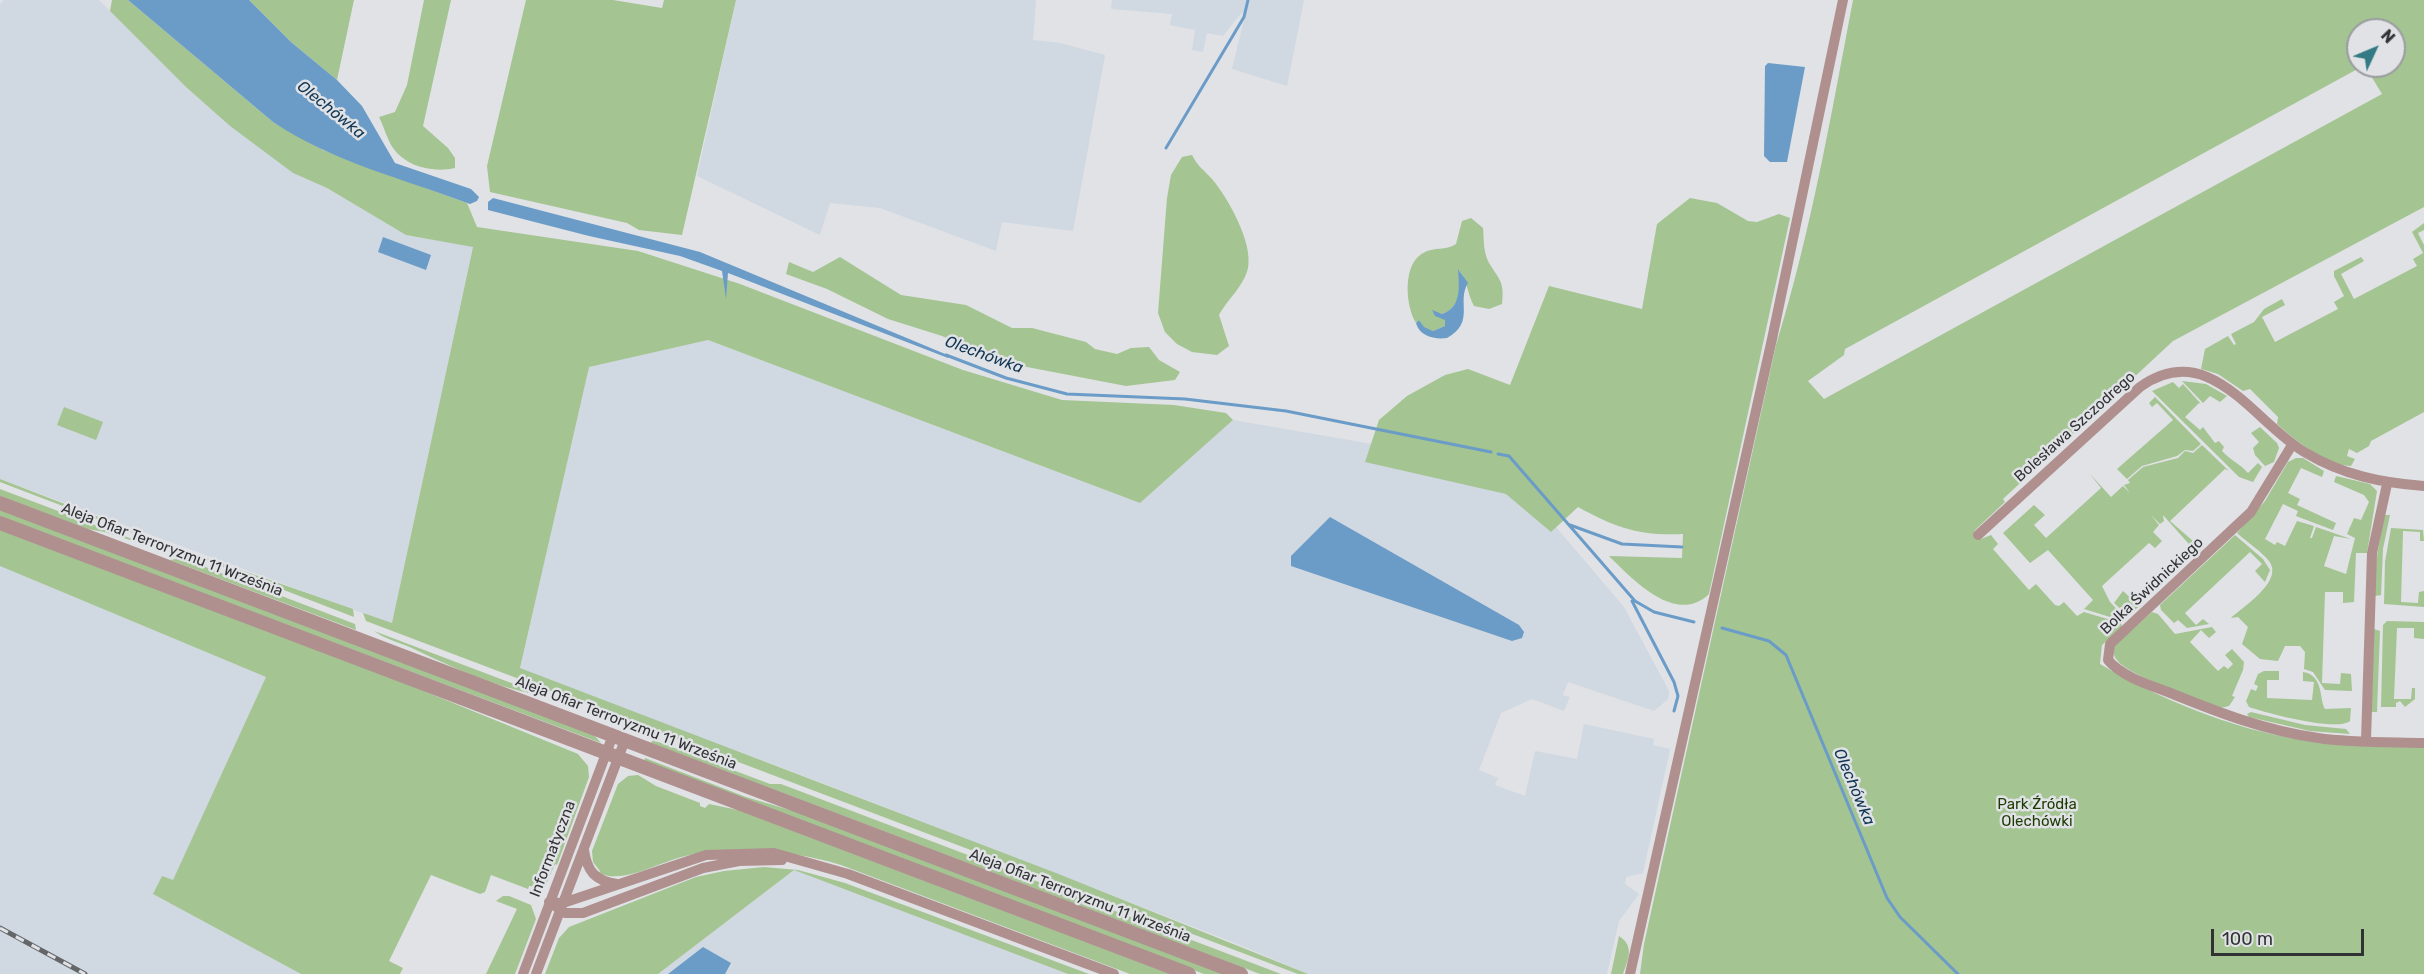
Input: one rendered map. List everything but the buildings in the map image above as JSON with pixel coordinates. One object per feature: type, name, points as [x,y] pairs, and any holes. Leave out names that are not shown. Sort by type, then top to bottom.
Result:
[{"type":"street","points":[[1630,974],[1772,339],[1843,0]]},
{"type":"street","name":"Bolesława Szczodrego","points":[[1978,535],[2130,396],[2146,383],[2164,375],[2193,373],[2217,380],[2235,392],[2292,445],[2333,467],[2387,484],[2424,486]]},
{"type":"street","name":"Bolka Świdnickiego","points":[[2292,445],[2251,512],[2110,644],[2108,656],[2116,668],[2150,685],[2242,720],[2312,737],[2424,743]]},
{"type":"street","points":[[2366,740],[2372,553],[2387,484]]},
{"type":"street","name":"Aleja Ofiar Terroryzmu 11 Września","points":[[0,502],[1241,974]]},
{"type":"street","points":[[0,523],[1189,974]]},
{"type":"street","name":"Informatyczna","points":[[522,974],[549,902],[619,738]]},
{"type":"street","name":"Informatyczna","points":[[536,974],[583,848],[612,755]]},
{"type":"street","points":[[583,848],[587,866],[592,874],[603,881],[617,884]]},
{"type":"street","points":[[561,907],[617,884],[706,855],[774,853],[848,874],[1114,974]]},
{"type":"street","points":[[549,902],[583,913],[683,874],[721,864],[790,859]]},
{"type":"street","points":[[1635,974],[1636,955]]},
{"type":"shaded area","points":[[4,0],[99,0],[186,87],[230,126],[293,173],[327,188],[406,235],[473,246],[392,624],[0,479],[0,4]]},
{"type":"shaded area","points":[[736,0],[1036,0],[1033,40],[1060,43],[1105,55],[1073,231],[1002,222],[996,251],[880,208],[830,203],[820,235],[697,176]]},
{"type":"shaded area","points":[[1112,0],[1304,0],[1287,86],[1232,69],[1245,16],[1242,12],[1223,36],[1207,33],[1203,52],[1192,50],[1195,30],[1170,25],[1172,14],[1111,9]]},
{"type":"shaded area","points":[[708,340],[1140,503],[1233,420],[1505,467],[1624,607],[1669,691],[1668,699],[1654,711],[1568,682],[1563,695],[1570,697],[1564,711],[1532,699],[1501,713],[1479,770],[1498,778],[1495,785],[1525,796],[1535,751],[1577,759],[1584,724],[1654,739],[1653,745],[1670,749],[1643,873],[1626,877],[1625,884],[1639,894],[1619,921],[1607,974],[1308,974],[1235,943],[825,784],[520,669],[588,367]]},
{"type":"shaded area","points":[[0,566],[266,677],[173,881],[153,894],[301,974],[0,974]]},
{"type":"shaded area","points":[[794,870],[1068,974],[658,974]]},
{"type":"green space","points":[[112,0],[128,0],[273,122],[323,150],[467,203],[477,227],[638,251],[740,284],[963,370],[1062,400],[1174,405],[1226,413],[1233,420],[1140,503],[708,340],[589,367],[520,668],[1056,873],[1308,974],[1298,974],[366,621],[363,613],[392,623],[473,247],[406,235],[327,188],[293,173],[230,126],[186,87],[110,11]]},
{"type":"green space","points":[[249,0],[354,0],[337,80],[291,42]]},
{"type":"green space","points":[[424,0],[451,0],[423,126],[448,148],[455,158],[455,168],[430,169],[405,160],[393,148],[379,117],[395,112],[407,85]]},
{"type":"green space","points":[[526,0],[613,0],[662,8],[664,0],[736,0],[682,235],[639,230],[627,223],[490,192],[487,166]]},
{"type":"green space","name":"Park Źródła Olechówki","points":[[1853,0],[2424,0],[2424,207],[2173,341],[2003,499],[2005,502],[1974,531],[1981,539],[1991,535],[1998,544],[1993,549],[2029,590],[2036,584],[2055,605],[2059,606],[2064,602],[2077,616],[2084,612],[2121,623],[2122,627],[2102,645],[2100,664],[2172,701],[2248,728],[2301,740],[2331,744],[2424,748],[2424,974],[1640,974],[1644,944],[1776,345],[1800,260]],"holes":[[[2346,18],[2406,18],[2406,78],[2372,78],[2382,94],[1824,399],[1808,381],[1844,355],[1845,349],[2346,75]]]},
{"type":"green space","points":[[1192,155],[1218,187],[1232,209],[1243,233],[1249,257],[1243,281],[1219,315],[1229,346],[1217,355],[1192,352],[1177,344],[1165,332],[1158,313],[1167,198],[1171,175],[1182,157]]},
{"type":"green space","points":[[1690,198],[1717,203],[1748,221],[1757,222],[1779,214],[1790,218],[1709,594],[1696,602],[1683,605],[1669,602],[1642,587],[1609,556],[1682,558],[1683,534],[1654,534],[1629,529],[1578,507],[1551,532],[1506,494],[1365,462],[1379,420],[1407,396],[1445,375],[1468,369],[1510,385],[1549,286],[1642,309],[1657,224]]},
{"type":"green space","points":[[1471,218],[1483,228],[1486,257],[1502,285],[1502,304],[1489,309],[1474,306],[1459,270],[1458,296],[1453,307],[1442,314],[1432,311],[1446,320],[1445,326],[1433,331],[1424,328],[1419,320],[1416,323],[1410,306],[1408,284],[1412,265],[1425,252],[1448,248],[1456,244],[1462,221]]},
{"type":"green space","points":[[2424,223],[2424,230],[2418,233],[2424,245],[2424,412],[2371,441],[2369,446],[2357,453],[2349,449],[2347,456],[2355,459],[2351,466],[2331,461],[2301,444],[2277,424],[2278,417],[2250,389],[2243,391],[2218,374],[2201,369],[2205,349],[2228,336],[2234,345],[2236,344],[2231,334],[2254,322],[2264,309],[2282,299],[2285,305],[2262,317],[2275,342],[2338,309],[2334,302],[2344,296],[2334,276],[2334,271],[2361,257],[2364,261],[2341,274],[2354,299],[2417,266],[2413,259],[2423,253],[2412,232]]},
{"type":"green space","points":[[840,257],[901,295],[966,305],[1012,328],[1032,328],[1086,342],[1095,349],[1117,354],[1131,348],[1149,347],[1159,360],[1180,372],[1175,380],[1126,386],[1001,362],[942,336],[888,319],[827,289],[786,274],[789,262],[813,272]]},
{"type":"green space","points":[[2182,381],[2206,384],[2227,396],[2220,402],[2210,396],[2203,403]]},
{"type":"green space","points":[[2173,382],[2179,388],[2183,384],[2201,404],[2199,403],[2185,417],[2200,430],[2203,427],[2215,443],[2219,441],[2224,447],[2222,451],[2248,473],[2258,463],[2262,467],[2253,482],[2239,477],[2152,391]]},
{"type":"green space","points":[[2155,397],[2201,444],[2193,451],[2185,450],[2177,456],[2142,466],[2127,479],[2117,469],[2173,420],[2157,403],[2152,407],[2149,403]]},
{"type":"green space","points":[[64,407],[103,422],[96,440],[57,425]]},
{"type":"green space","points":[[2260,427],[2277,443],[2279,448],[2274,462],[2265,466],[2255,455],[2253,448],[2259,442],[2251,433]]},
{"type":"green space","points":[[2202,445],[2229,471],[2225,469],[2170,521],[2193,541],[2197,538],[2204,547],[2191,557],[2196,552],[2163,515],[2164,521],[2160,524],[2151,515],[2159,525],[2153,532],[2162,541],[2155,548],[2149,543],[2102,586],[2110,602],[2126,619],[2123,621],[2084,609],[2093,600],[2048,550],[2030,563],[2003,533],[2034,505],[2045,515],[2034,525],[2046,538],[2101,488],[2090,474],[2111,497],[2123,486],[2130,493],[2124,485],[2130,483],[2128,480],[2143,467],[2178,458],[2185,451],[2193,453]]},
{"type":"green space","points":[[2296,458],[2303,458],[2324,471],[2322,477],[2301,468],[2288,493],[2300,499],[2297,505],[2336,523],[2333,530],[2296,516],[2298,511],[2283,504],[2265,539],[2275,545],[2277,542],[2285,546],[2297,521],[2314,526],[2310,538],[2316,527],[2351,539],[2334,536],[2324,566],[2346,574],[2355,538],[2347,534],[2354,518],[2361,520],[2369,502],[2364,495],[2334,482],[2336,476],[2370,484],[2377,491],[2367,553],[2356,553],[2354,602],[2343,603],[2343,592],[2325,592],[2322,683],[2340,684],[2341,673],[2351,674],[2352,691],[2325,690],[2313,672],[2304,669],[2305,652],[2300,646],[2285,646],[2278,661],[2260,659],[2242,644],[2248,627],[2238,617],[2231,618],[2267,585],[2272,569],[2266,557],[2237,533],[2265,501],[2288,462]]},
{"type":"green space","points":[[0,479],[179,548],[175,549],[0,482]]},
{"type":"green space","points":[[0,489],[161,550],[105,532],[87,529],[0,496]]},
{"type":"green space","points":[[0,508],[594,735],[601,743],[0,517]]},
{"type":"green space","points":[[2384,515],[2390,515],[2383,549],[2381,595],[2375,596],[2376,562]]},
{"type":"green space","points":[[2391,528],[2423,530],[2424,541],[2420,541],[2420,532],[2403,531],[2401,602],[2418,603],[2419,592],[2424,591],[2424,607],[2384,604],[2385,562]]},
{"type":"green space","points":[[0,530],[409,685],[578,754],[588,766],[589,777],[557,865],[555,864],[547,882],[540,887],[529,886],[528,889],[491,875],[485,892],[480,894],[431,875],[389,961],[403,968],[400,974],[301,974],[153,894],[162,876],[173,880],[266,677],[0,566]]},
{"type":"green space","points":[[2235,535],[2263,559],[2270,570],[2265,582],[2255,571],[2262,564],[2250,552],[2185,613],[2196,625],[2203,619],[2209,624],[2187,628],[2178,620],[2174,623],[2161,610],[2160,605]]},
{"type":"green space","points":[[193,555],[353,609],[354,617]]},
{"type":"green space","points":[[182,558],[355,624],[356,630],[170,560]]},
{"type":"green space","points":[[2123,591],[2133,600],[2139,599],[2144,602],[2128,616],[2114,603]]},
{"type":"green space","points":[[2152,612],[2158,614],[2175,634],[2212,627],[2216,632],[2209,638],[2201,630],[2190,642],[2218,671],[2224,666],[2228,669],[2233,664],[2225,655],[2232,649],[2244,662],[2232,696],[2235,697],[2229,706],[2220,708],[2165,687],[2134,673],[2116,658],[2114,646]]},
{"type":"green space","points":[[2387,621],[2424,622],[2424,639],[2414,638],[2414,628],[2397,628],[2394,699],[2411,699],[2412,688],[2415,688],[2415,699],[2405,707],[2400,701],[2396,703],[2396,707],[2381,707],[2383,625]]},
{"type":"green space","points":[[2374,629],[2380,631],[2377,712],[2371,712]]},
{"type":"green space","points":[[374,631],[535,692],[534,694],[518,691],[474,676]]},
{"type":"green space","points":[[2264,671],[2279,671],[2279,680],[2267,680],[2267,698],[2312,700],[2314,682],[2303,681],[2303,672],[2310,674],[2318,682],[2325,709],[2351,708],[2350,721],[2343,724],[2317,723],[2249,707],[2246,701],[2251,689],[2256,691],[2258,686],[2254,684],[2258,674]]},
{"type":"green space","points":[[2251,712],[2305,725],[2346,729],[2350,734],[2310,731],[2249,717],[2247,714]]},
{"type":"green space","points":[[653,740],[770,784],[781,784],[1281,974],[1260,974],[651,743]]},
{"type":"green space","points":[[645,758],[746,797],[800,813],[1225,974],[1204,974],[644,761]]},
{"type":"green space","points":[[638,775],[656,786],[700,803],[700,806],[705,808],[709,804],[738,810],[1170,974],[1130,974],[841,865],[805,856],[751,851],[715,852],[684,856],[621,876],[599,873],[600,871],[593,862],[592,851],[618,784],[628,776]]},
{"type":"green space","points":[[764,867],[798,870],[845,883],[1089,974],[1068,974],[794,870],[658,974],[545,974],[559,938],[569,927],[696,877],[724,871]]},
{"type":"green space","points":[[503,896],[509,896],[531,905],[536,919],[515,974],[486,974],[517,909],[496,901]]},
{"type":"green space","points":[[1619,936],[1627,944],[1629,954],[1623,974],[1611,974]]},
{"type":"water","points":[[128,0],[249,0],[291,42],[337,80],[362,106],[395,163],[471,189],[479,197],[477,201],[470,204],[369,169],[296,136],[273,122]]},
{"type":"water","points":[[1768,63],[1805,67],[1787,162],[1770,162],[1764,156],[1765,66]]},
{"type":"water","points":[[493,198],[700,252],[950,356],[948,358],[728,273],[726,299],[722,271],[680,256],[488,210],[488,202]]},
{"type":"water","points":[[383,237],[431,255],[426,270],[378,252]]},
{"type":"water","points":[[1458,269],[1468,283],[1465,290],[1461,325],[1447,338],[1428,336],[1420,331],[1416,323],[1419,320],[1424,327],[1433,331],[1445,326],[1445,320],[1435,316],[1432,310],[1442,314],[1453,306],[1458,295]]},
{"type":"water","points":[[1330,517],[1519,625],[1524,632],[1522,638],[1512,641],[1291,566],[1291,556]]},
{"type":"water","points":[[703,947],[731,963],[725,974],[668,974]]},
{"type":"waterway","points":[[1166,148],[1244,17],[1248,0]]},
{"type":"waterway","name":"Olechówka","points":[[946,355],[1006,378],[1067,394],[1185,399],[1286,411],[1491,452]]},
{"type":"waterway","name":"Olechówka","points":[[1498,454],[1509,456],[1635,601],[1654,612],[1694,622]]},
{"type":"waterway","points":[[1570,525],[1622,544],[1682,547]]},
{"type":"waterway","points":[[1632,601],[1674,682],[1678,696],[1674,711]]},
{"type":"waterway","name":"Olechówka","points":[[1722,628],[1769,641],[1786,655],[1887,898],[1900,917],[1958,974]]},
{"type":"railway","points":[[0,928],[85,974]]}]
